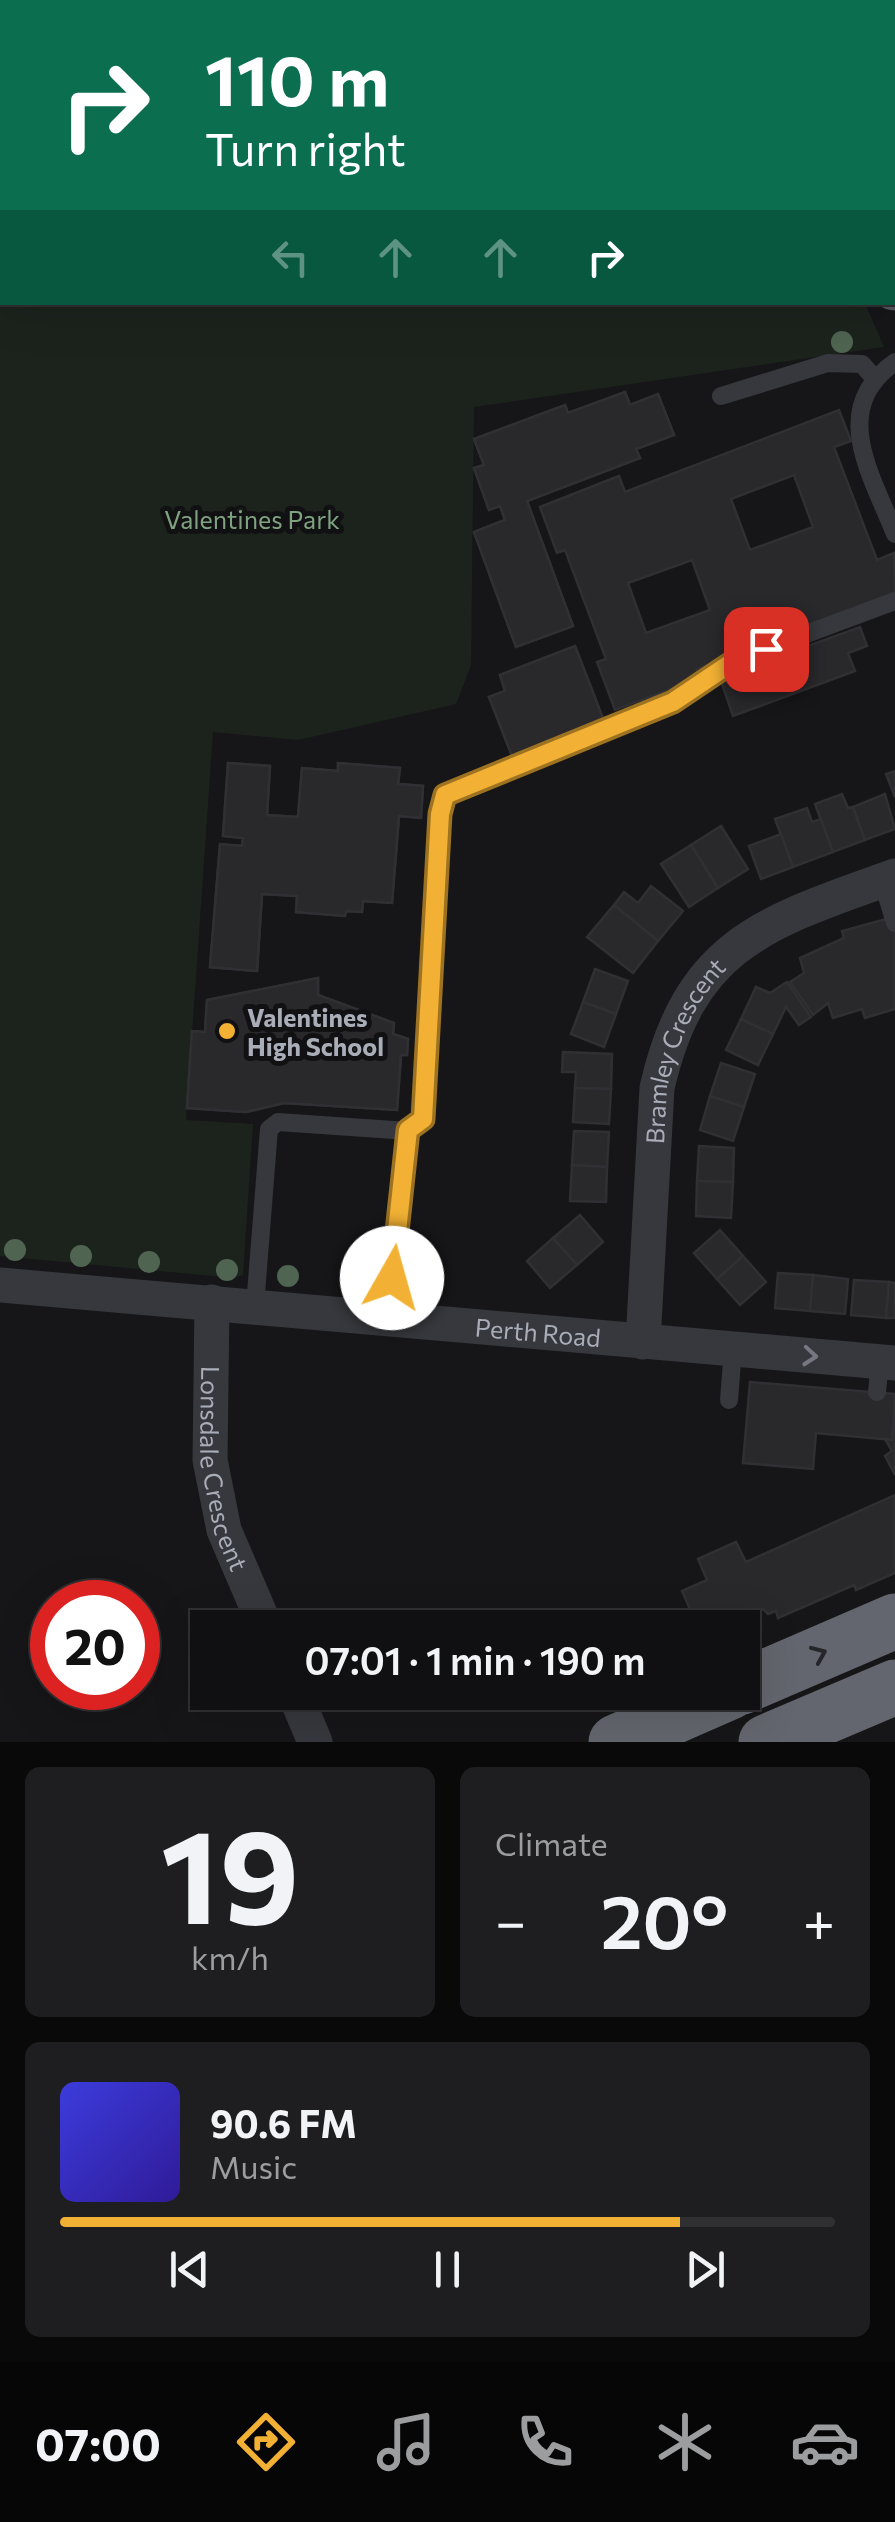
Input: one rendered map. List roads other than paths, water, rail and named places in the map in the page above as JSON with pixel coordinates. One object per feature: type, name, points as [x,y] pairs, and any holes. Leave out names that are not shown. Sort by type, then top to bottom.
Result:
[{"type":"highway","points":[[760,1679],[895,1621]]},
{"type":"highway","points":[[778,1740],[895,1687]]},
{"type":"highway","points":[[616,1742],[689,1710]]},
{"type":"street","name":"Bramley Crescent","points":[[643,1342],[657,1088],[666,1047],[684,1008],[704,975],[732,948],[770,925],[889,878]]},
{"type":"street","name":"Perth Road","points":[[0,1285],[733,1349],[884,1372]]},
{"type":"street","name":"Lonsdale Crescent","points":[[212,1302],[210,1460],[224,1530],[258,1610]]},
{"type":"street","points":[[302,1710],[315,1742]]},
{"type":"lane","points":[[895,362],[875,379],[857,437],[895,534]]},
{"type":"lane","points":[[721,396],[828,363],[862,364],[875,379]]},
{"type":"lane","points":[[255,1306],[269,1129],[278,1122],[408,1130],[423,1119],[440,814],[445,795],[673,702],[734,661],[895,601]]},
{"type":"lane","points":[[889,878],[895,922]]},
{"type":"lane","points":[[388,1319],[408,1130]]},
{"type":"lane","points":[[729,1400],[733,1349]]},
{"type":"place","name":"Valentines High School","points":[[227,1031]]},
{"type":"park label","name":"Valentines Park","points":[[252,519]]}]
